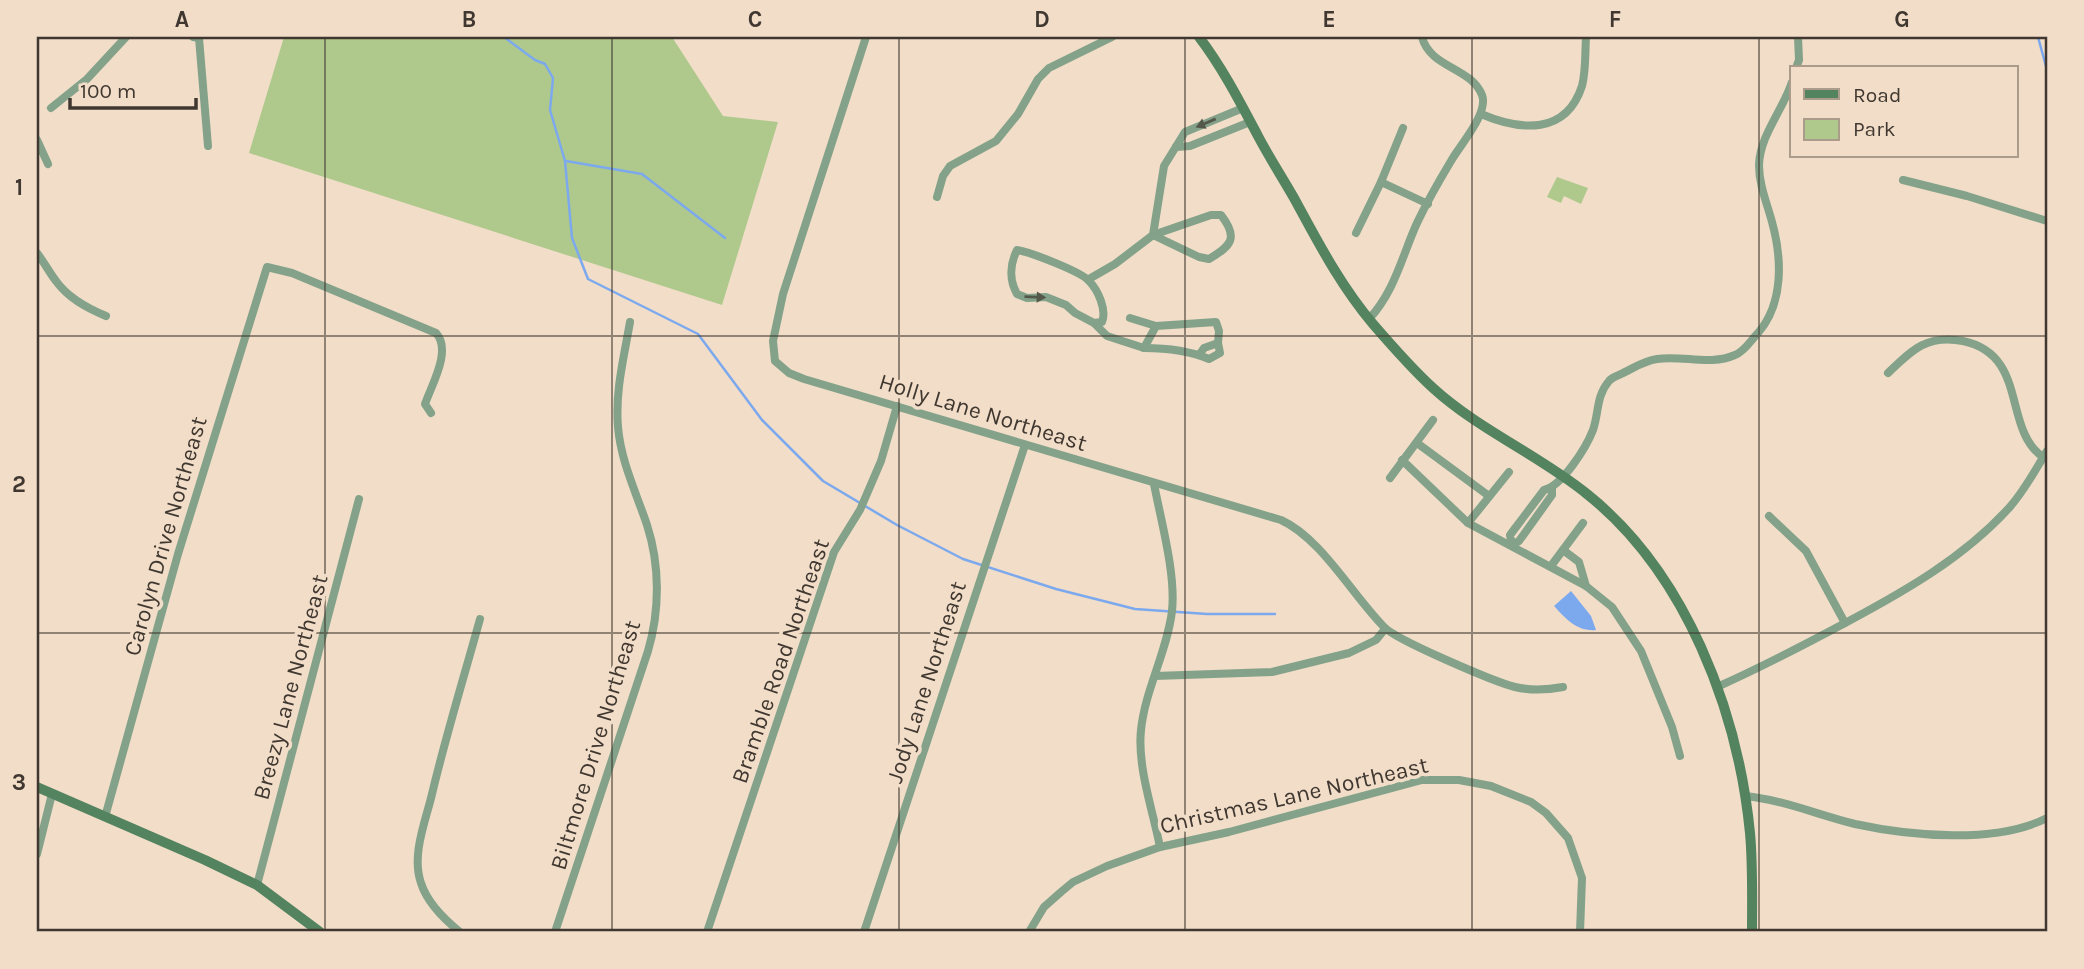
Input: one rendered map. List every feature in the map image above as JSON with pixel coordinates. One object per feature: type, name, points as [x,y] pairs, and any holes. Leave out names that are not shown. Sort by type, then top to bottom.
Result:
[{"type":"main road","points":[[1204,38],[1323,253],[1369,319],[1433,388],[1588,494],[1613,517],[1652,561],[1695,637],[1729,722],[1751,836],[1752,932]]},
{"type":"main road","points":[[37,788],[257,885],[320,932]]},
{"type":"street","points":[[51,108],[87,79],[126,37]]},
{"type":"street","name":"Holly Lane Northeast","points":[[866,37],[783,294],[772,350],[775,361],[789,373],[1281,520],[1294,526],[1385,629]]},
{"type":"street","points":[[937,197],[943,176],[950,166],[996,141],[1018,114],[1038,79],[1049,68],[1112,37]]},
{"type":"street","points":[[1369,319],[1392,285],[1417,223],[1481,114],[1483,96],[1476,85],[1434,58],[1425,46],[1423,37]]},
{"type":"street","points":[[1481,114],[1499,121],[1542,126],[1560,119],[1573,104],[1581,86],[1586,37]]},
{"type":"street","points":[[1797,66],[1798,37]]},
{"type":"street","points":[[196,38],[208,146]]},
{"type":"street","points":[[1512,544],[1510,535],[1544,490],[1552,488],[1564,478],[1592,431],[1599,396],[1611,378],[1637,364],[1657,359],[1706,361],[1728,358],[1740,353],[1774,309],[1779,277],[1779,252],[1762,189],[1759,164],[1764,142],[1790,88]]},
{"type":"street","points":[[1153,235],[1160,178],[1164,166],[1185,132],[1243,108]]},
{"type":"street","points":[[1176,147],[1190,146],[1250,122]]},
{"type":"street","points":[[1356,233],[1403,128]]},
{"type":"street","points":[[37,140],[48,164]]},
{"type":"street","points":[[1903,180],[1967,195],[2047,220]]},
{"type":"street","points":[[1381,182],[1428,204]]},
{"type":"street","points":[[1088,279],[1115,264],[1153,235],[1211,215],[1222,215],[1231,232],[1225,250],[1209,259],[1199,257],[1153,235]]},
{"type":"street","points":[[1094,323],[1102,321],[1104,309],[1088,279],[1029,252],[1017,250],[1011,264],[1013,286],[1017,294],[1027,298],[1046,297],[1066,305],[1094,323],[1107,336],[1144,348],[1161,348],[1209,359],[1220,353],[1216,321],[1156,326],[1130,318]]},
{"type":"street","points":[[37,253],[68,294],[87,308],[106,316]]},
{"type":"street","name":"Carolyn Drive Northeast","points":[[105,817],[178,554],[267,267],[292,273],[436,332],[442,339],[443,352],[425,404],[431,413]]},
{"type":"street","name":"Biltmore Drive Northeast","points":[[555,932],[648,651],[655,615],[656,577],[653,547],[625,466],[618,427],[619,377],[630,322]]},
{"type":"street","points":[[1144,348],[1156,326]]},
{"type":"street","points":[[1717,687],[1761,668],[1935,571],[2009,509],[2045,454],[2032,449],[2010,384],[1990,352],[1974,343],[1939,339],[1921,344],[1888,373]]},
{"type":"street","name":"Bramble Road Northeast","points":[[707,932],[834,552],[863,504],[881,461],[897,406]]},
{"type":"street","points":[[1390,478],[1433,420]]},
{"type":"street","points":[[1417,443],[1489,496]]},
{"type":"street","name":"Jody Lane Northeast","points":[[864,932],[1025,445]]},
{"type":"street","points":[[1402,460],[1468,523],[1512,544],[1586,586],[1612,607],[1640,651],[1672,727],[1680,756]]},
{"type":"street","points":[[1468,523],[1509,472]]},
{"type":"street","points":[[1154,484],[1172,587],[1168,629],[1140,731],[1142,764],[1160,846]]},
{"type":"street","points":[[1512,544],[1519,541],[1536,518],[1552,495],[1552,488]]},
{"type":"street","name":"Breezy Lane Northeast","points":[[257,885],[359,499]]},
{"type":"street","points":[[1528,511],[1536,518]]},
{"type":"street","points":[[1769,516],[1806,551],[1845,623]]},
{"type":"street","points":[[1551,566],[1583,523]]},
{"type":"street","points":[[1563,550],[1579,562],[1586,586]]},
{"type":"street","points":[[460,932],[427,897],[420,881],[418,863],[434,783],[480,619]]},
{"type":"street","points":[[1155,676],[1272,672],[1349,653],[1376,640],[1385,629],[1515,687],[1544,691],[1563,687]]},
{"type":"street","name":"Christmas Lane Northeast","points":[[1029,932],[1044,907],[1073,882],[1160,846],[1229,832],[1422,780],[1459,780],[1513,793],[1531,802],[1557,825],[1568,838],[1582,878],[1580,932]]},
{"type":"street","points":[[37,854],[52,794]]},
{"type":"street","points":[[1745,796],[1777,801],[1856,824],[1932,835],[2007,831],[2047,818]]},
{"type":"green space","points":[[284,37],[672,37],[723,116],[778,122],[722,305],[249,153]]},
{"type":"green space","points":[[1557,177],[1588,188],[1581,204],[1564,196],[1561,203],[1547,197]]},
{"type":"water","points":[[1571,591],[1591,616],[1596,630],[1577,626],[1554,606]]},
{"type":"waterway","points":[[504,37],[535,60],[545,64],[553,78],[550,110],[565,161],[572,238],[588,279],[698,334],[762,420],[823,481],[897,525],[963,559],[1056,589],[1135,609],[1207,614],[1275,614]]},
{"type":"waterway","points":[[2038,37],[2047,70]]},
{"type":"waterway","points":[[566,161],[642,174],[725,238]]}]
